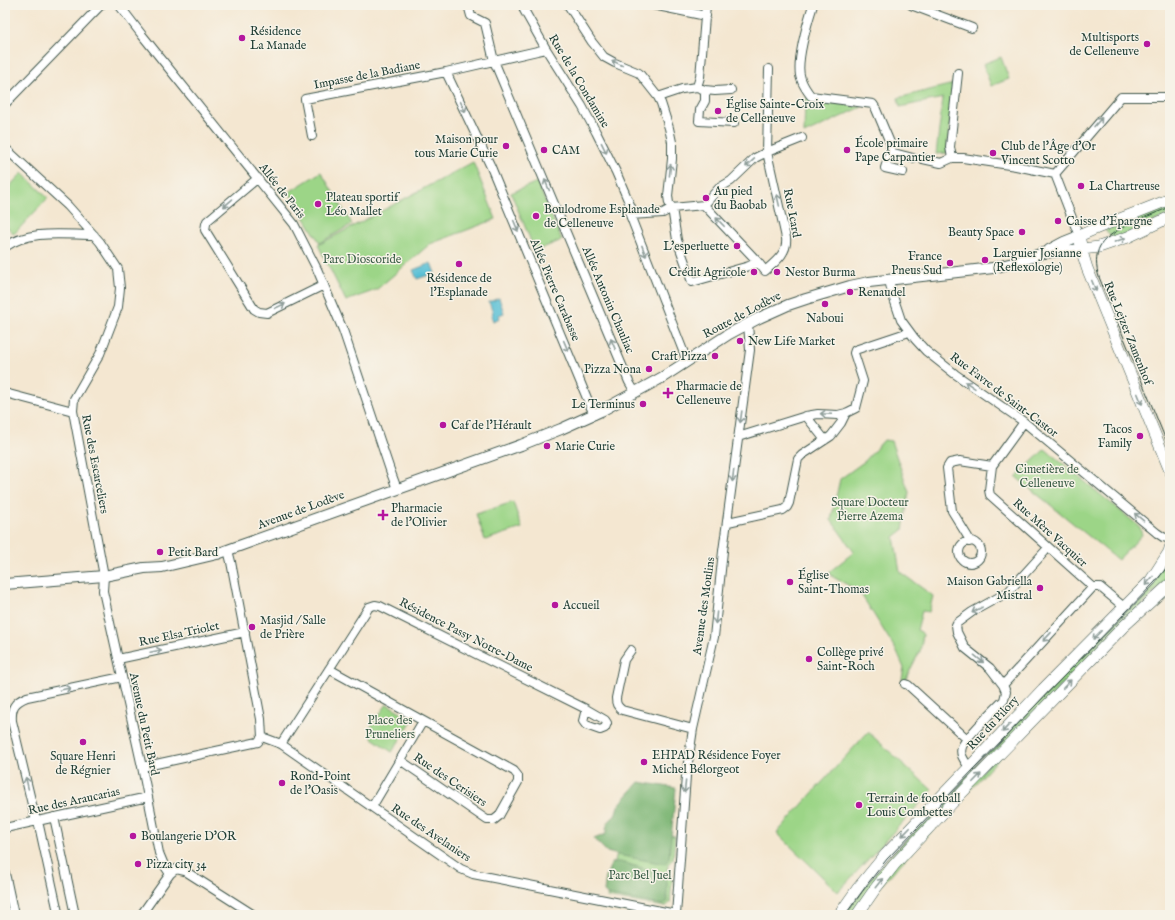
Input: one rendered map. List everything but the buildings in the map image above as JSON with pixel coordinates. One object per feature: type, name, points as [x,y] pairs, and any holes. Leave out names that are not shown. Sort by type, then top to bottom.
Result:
[{"type":"main road","points":[[1082,249],[1079,236],[1170,199]]},
{"type":"main road","name":"Route de Lodève","points":[[1082,249],[1099,247],[1116,242],[1170,217]]},
{"type":"main road","name":"Rue Lejzer Zamenhof","points":[[1082,249],[1087,268],[1170,471]]},
{"type":"main road","name":"Rue du Pilory","points":[[839,915],[858,888],[886,854],[1043,689],[1151,580],[1170,551]]},
{"type":"main road","points":[[857,915],[874,889],[909,848],[1124,626],[1170,584]]},
{"type":"street","points":[[5,104],[101,5]]},
{"type":"street","name":"Allée de Paris","points":[[119,5],[294,224],[324,285],[343,330],[397,489]]},
{"type":"street","name":"Allée Antonin Chauliac","points":[[468,5],[471,16],[485,23],[494,61],[629,382],[635,392]]},
{"type":"street","name":"Rue de la Condamine","points":[[523,5],[524,10],[546,49],[582,106],[616,172],[631,207],[630,215],[687,361]]},
{"type":"street","points":[[568,5],[592,42],[604,57],[639,74],[658,97],[661,103],[672,142],[672,159],[668,196],[669,203],[672,208],[677,240],[692,282],[749,266],[758,262],[704,205]]},
{"type":"street","points":[[653,5],[706,16]]},
{"type":"street","points":[[706,5],[700,77],[705,101],[700,110],[699,121],[734,123]]},
{"type":"street","points":[[813,5],[805,30],[799,68],[800,78],[804,86],[811,96],[873,104],[887,134],[890,145],[890,152],[885,168],[903,172]]},
{"type":"street","points":[[911,5],[972,28]]},
{"type":"street","points":[[446,72],[546,49]]},
{"type":"street","name":"Rue Icard","points":[[758,262],[765,271],[785,252],[787,244],[767,152],[770,69]]},
{"type":"street","name":"Impasse de la Badiane","points":[[312,136],[305,99],[446,72]]},
{"type":"street","name":"Allée Pierre Carabasse","points":[[446,72],[491,167],[594,414]]},
{"type":"street","points":[[952,158],[950,147],[958,73]]},
{"type":"street","points":[[658,97],[682,89],[716,91],[731,90]]},
{"type":"street","points":[[1055,174],[1121,97],[1170,97]]},
{"type":"street","points":[[630,215],[663,213],[672,208],[704,205],[719,188],[731,181],[755,158],[802,138]]},
{"type":"street","name":"Rue des Escarceliers","points":[[5,148],[68,206],[94,235],[118,269],[120,288],[118,307],[100,354],[74,399],[73,411],[104,576]]},
{"type":"street","points":[[890,152],[914,158]]},
{"type":"street","points":[[923,159],[941,163],[952,158],[963,158],[1055,174]]},
{"type":"street","points":[[1043,253],[1079,236],[1055,174]]},
{"type":"street","points":[[258,178],[207,221],[205,230],[250,302],[259,312],[267,313],[324,285]]},
{"type":"street","points":[[5,247],[21,238],[37,234],[94,235]]},
{"type":"street","name":"Route de Lodève","points":[[594,414],[635,392],[729,334],[748,324],[806,299],[850,286],[993,268],[1043,253],[1082,249]]},
{"type":"street","name":"Rue Favre de Saint-Castor","points":[[889,280],[901,320],[909,332],[926,351],[954,374],[1024,422],[1157,533],[1170,539]]},
{"type":"street","name":"Avenue des Moulins","points":[[676,914],[683,800],[694,729],[714,637],[722,563],[750,350],[748,324]]},
{"type":"street","points":[[738,437],[806,416],[818,414],[838,415],[856,408],[863,381],[854,353],[855,350],[909,332]]},
{"type":"street","points":[[5,393],[73,411]]},
{"type":"street","points":[[728,522],[783,510],[787,507],[790,503],[798,459],[831,436],[841,423],[846,413]]},
{"type":"street","name":"Avenue de Lodève","points":[[5,584],[104,576],[144,568],[162,567],[210,556],[521,445],[594,414]]},
{"type":"street","points":[[806,416],[825,440]]},
{"type":"street","name":"Rue Mère Vacquier","points":[[1024,422],[992,466],[989,490],[990,495],[1093,588],[1100,587],[1124,607]]},
{"type":"street","points":[[969,542],[951,507],[947,468],[950,463],[960,461],[992,466]]},
{"type":"street","points":[[969,767],[962,756],[962,748],[968,739],[1004,700],[1006,692],[1003,684],[990,668],[965,648],[957,632],[956,625],[972,612],[1008,592],[1048,548]]},
{"type":"street","points":[[142,767],[258,742],[262,737],[262,719],[228,550]]},
{"type":"street","name":"Avenue du Petit Bard","points":[[104,576],[103,591],[142,767],[159,853],[164,865],[173,872]]},
{"type":"street","points":[[1003,684],[1093,588]]},
{"type":"street","name":"Résidence Passy Notre-Dame","points":[[329,669],[369,607],[375,605],[380,606],[586,709]]},
{"type":"street","name":"Rue Elsa Triolet","points":[[118,659],[245,632]]},
{"type":"street","points":[[631,650],[624,660],[616,698],[616,704],[618,707],[622,710],[694,729]]},
{"type":"street","points":[[281,744],[329,669],[423,721],[372,808]]},
{"type":"street","points":[[58,912],[11,713],[15,704],[19,700],[27,697],[122,677]]},
{"type":"street","points":[[905,684],[908,685],[968,739]]},
{"type":"street","name":"Rue des Cerisiers","points":[[400,760],[487,820],[494,820],[499,816],[518,782],[518,776],[514,771],[423,721]]},
{"type":"street","name":"Rue des Avelaniers","points":[[262,737],[281,744],[461,869],[474,874],[676,914]]},
{"type":"street","name":"Rue des Araucarias","points":[[5,828],[148,798]]},
{"type":"street","points":[[54,817],[74,912]]},
{"type":"street","points":[[141,915],[173,872],[185,871],[254,915]]},
{"type":"street","points":[[5,873],[14,915]]},
{"type":"green space","points":[[1001,57],[1009,79],[991,86],[983,64]]},
{"type":"green space","points":[[953,84],[947,153],[936,154],[943,98],[900,107],[898,98]]},
{"type":"green space","points":[[805,98],[862,107],[804,134]]},
{"type":"green space","name":"Parc Dioscoride","points":[[473,162],[496,219],[430,244],[376,290],[346,301],[318,245]]},
{"type":"green space","name":"Plateau sportif Léo Mallet","points":[[321,172],[352,224],[320,243],[289,192]]},
{"type":"green space","points":[[22,173],[48,198],[14,234],[5,225],[5,191]]},
{"type":"green space","name":"Boulodrome Esplanade de Celleneuve","points":[[537,182],[562,240],[535,251],[511,193]]},
{"type":"green space","points":[[1170,204],[1170,214],[1114,240],[1105,229]]},
{"type":"green space","name":"Square Docteur Pierre Azema","points":[[884,440],[891,441],[909,492],[903,530],[894,537],[900,572],[933,596],[929,612],[922,611],[917,630],[923,635],[920,651],[907,676],[906,682],[902,679],[904,668],[896,650],[859,591],[833,577],[829,572],[854,552],[831,520],[840,479],[865,461]]},
{"type":"green space","name":"Cimetière de Celleneuve","points":[[1045,449],[1140,527],[1142,535],[1118,560],[1016,477]]},
{"type":"green space","points":[[513,502],[522,528],[485,540],[476,514]]},
{"type":"green space","points":[[1163,565],[1170,571],[1170,578],[1155,591],[853,915],[843,915],[859,890]]},
{"type":"green space","name":"Place des Pruneliers","points":[[387,704],[413,719],[392,752],[372,738],[370,728]]},
{"type":"green space","name":"Terrain de football Louis Combettes","points":[[868,732],[932,790],[838,892],[777,833]]},
{"type":"green space","points":[[639,782],[676,788],[669,858],[665,864],[607,852],[594,839],[606,834],[606,828],[615,816],[618,806]]},
{"type":"green space","name":"Parc Bel Juel","points":[[622,827],[675,836],[673,859],[668,864],[667,873],[672,879],[670,903],[665,907],[607,897]]},
{"type":"green space","points":[[612,862],[620,862],[661,873],[667,880],[667,902],[663,905],[607,895],[604,892],[606,876]]},
{"type":"water","points":[[431,263],[435,273],[417,279],[413,270]]},
{"type":"water","points":[[499,298],[504,313],[499,315],[500,318],[493,321],[491,315],[493,313],[489,302]]},
{"type":"tram line","points":[[1170,207],[1132,223],[1113,234],[1100,246],[1097,253],[1096,262],[1099,277],[1170,450]]},
{"type":"tram line","points":[[845,915],[887,859],[1155,582],[1170,564]]},
{"type":"place","name":"Résidence La Manade","points":[[242,38]]},
{"type":"place","name":"Multisports de Celleneuve","points":[[1147,44]]},
{"type":"place","name":"Église Sainte-Croix de Celleneuve","points":[[718,111]]},
{"type":"place","name":"Maison pour tous Marie Curie","points":[[506,146]]},
{"type":"place","name":"CAM","points":[[544,150]]},
{"type":"place","name":"École primaire Pape Carpantier","points":[[847,150]]},
{"type":"place","name":"Club de l'Âge d'Or Vincent Scotto","points":[[993,153]]},
{"type":"place","name":"La Chartreuse","points":[[1081,186]]},
{"type":"place","name":"Au pied du Baobab","points":[[706,198]]},
{"type":"place","name":"Plateau sportif Léo Mallet","points":[[318,204]]},
{"type":"place","name":"Boulodrome Esplanade de Celleneuve","points":[[536,216]]},
{"type":"place","name":"Caisse d'Épargne","points":[[1058,221]]},
{"type":"place","name":"Beauty Space","points":[[1022,232]]},
{"type":"place","name":"L'esperluette","points":[[737,246]]},
{"type":"place","name":"Larguier Josianne (Reflexologie)","points":[[985,260]]},
{"type":"place","name":"France Pneus Sud","points":[[950,263]]},
{"type":"place","name":"Résidence de l'Esplanade","points":[[459,264]]},
{"type":"place","name":"Crédit Agricole","points":[[754,272]]},
{"type":"place","name":"Nestor Burma","points":[[777,272]]},
{"type":"place","name":"Renaudel","points":[[850,292]]},
{"type":"place","name":"Naboui","points":[[825,304]]},
{"type":"place","name":"New Life Market","points":[[740,341]]},
{"type":"place","name":"Craft Pizza","points":[[715,356]]},
{"type":"place","name":"Pizza Nona","points":[[649,369]]},
{"type":"place","name":"Pharmacie de Celleneuve","points":[[668,393]]},
{"type":"place","name":"Le Terminus","points":[[643,404]]},
{"type":"place","name":"Caf de l'Hérault","points":[[443,425]]},
{"type":"place","name":"Tacos Family","points":[[1140,436]]},
{"type":"place","name":"Marie Curie","points":[[547,446]]},
{"type":"place","name":"Pharmacie de l'Olivier","points":[[383,515]]},
{"type":"place","name":"Petit Bard","points":[[160,552]]},
{"type":"place","name":"Église Saint-Thomas","points":[[790,582]]},
{"type":"place","name":"Maison Gabriella Mistral","points":[[1040,588]]},
{"type":"place","name":"Accueil","points":[[555,605]]},
{"type":"place","name":"Masjid / Salle de Prière","points":[[252,627]]},
{"type":"place","name":"Collège privé Saint-Roch","points":[[809,659]]},
{"type":"place","name":"Square Henri de Régnier","points":[[83,742]]},
{"type":"place","name":"EHPAD Résidence Foyer Michel Bélorgeot","points":[[644,762]]},
{"type":"place","name":"Rond-Point de l'Oasis","points":[[282,783]]},
{"type":"place","name":"Terrain de football Louis Combettes","points":[[859,805]]},
{"type":"place","name":"Boulangerie D'OR","points":[[133,836]]},
{"type":"place","name":"Pizza city 34","points":[[138,864]]}]
